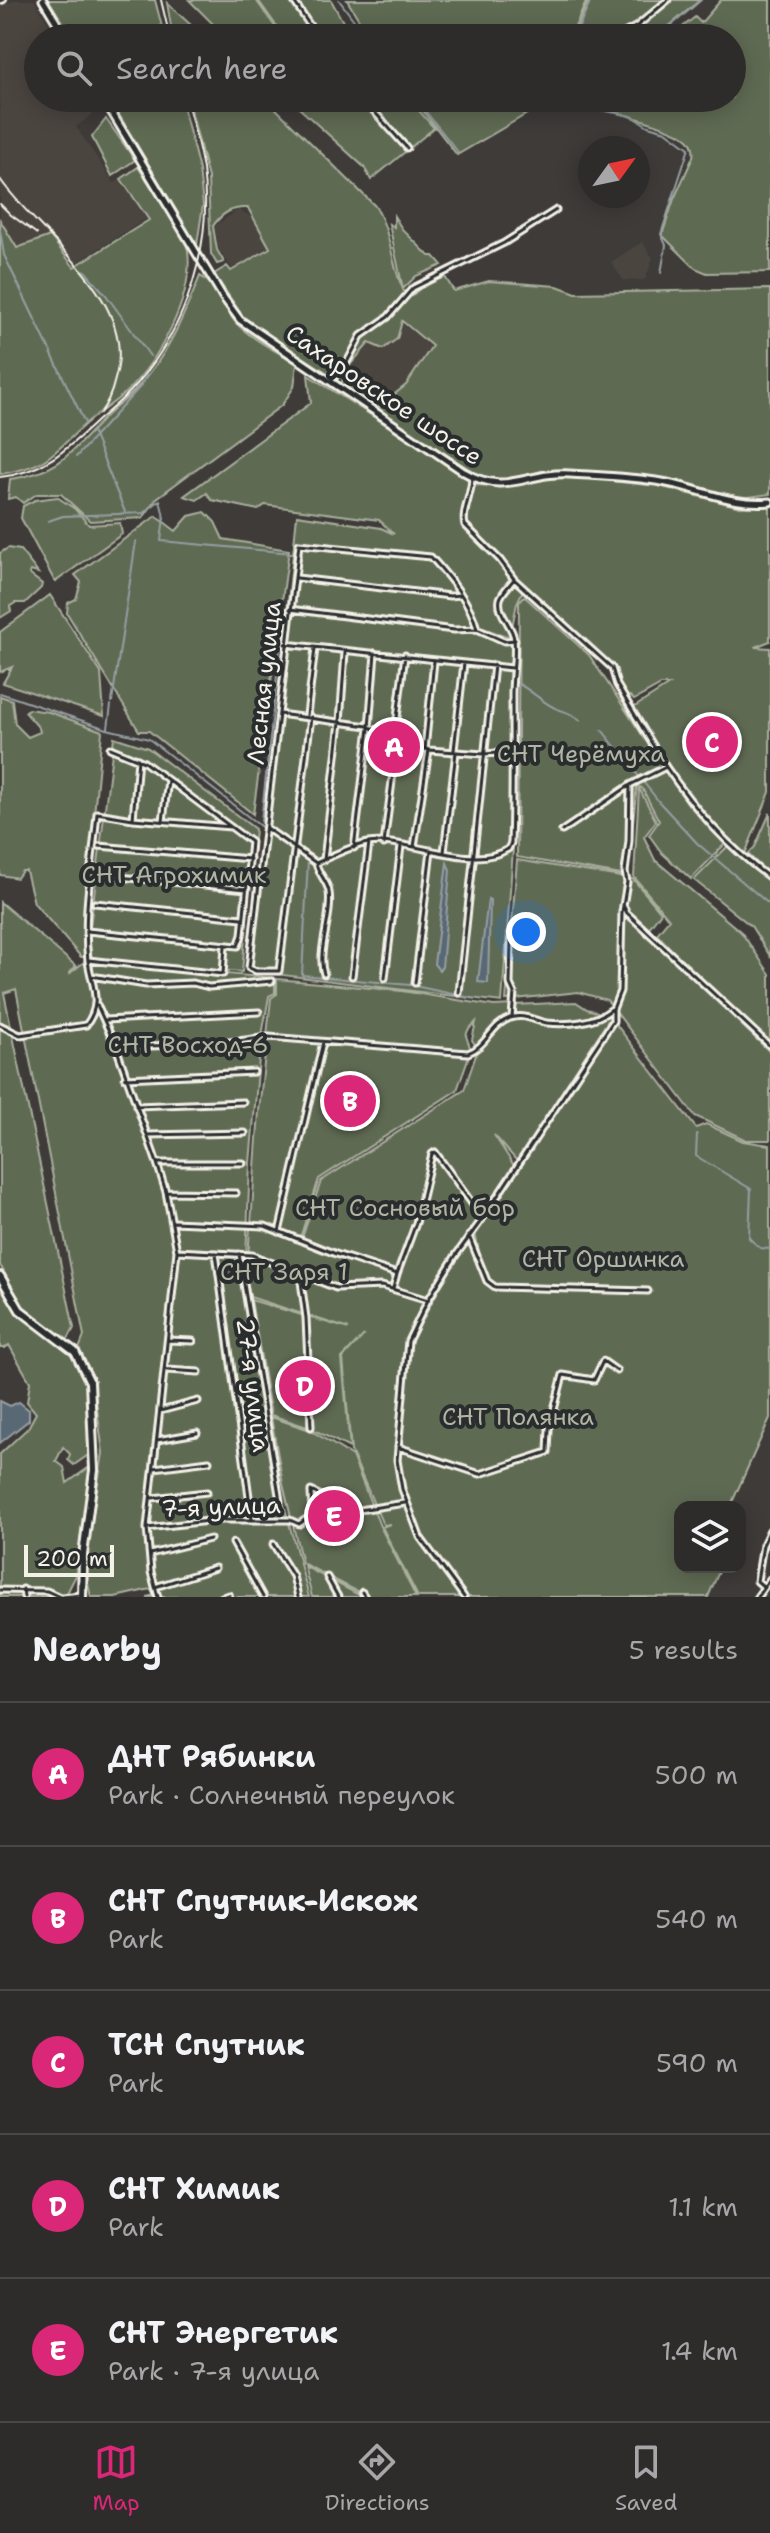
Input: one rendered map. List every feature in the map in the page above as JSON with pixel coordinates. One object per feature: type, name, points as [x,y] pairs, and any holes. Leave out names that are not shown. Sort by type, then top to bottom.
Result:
[{"type":"main road","points":[[43,0],[58,24]]},
{"type":"main road","name":"Сахаровское шоссе","points":[[112,112],[237,317],[472,477],[487,483],[503,484],[552,474],[596,476],[663,482],[739,502],[770,502]]},
{"type":"main road","points":[[0,1276],[18,1308],[67,1344],[84,1366],[91,1394],[94,1470],[84,1542],[82,1596]]},
{"type":"street","points":[[293,0],[309,24]]},
{"type":"street","points":[[639,24],[668,0]]},
{"type":"street","points":[[375,112],[407,148]]},
{"type":"street","points":[[330,383],[346,364],[361,336],[388,317],[407,293],[425,280],[504,243],[556,210]]},
{"type":"street","points":[[472,477],[470,502],[463,517],[465,525],[514,579],[612,668],[617,685],[693,807],[749,863],[770,878]]},
{"type":"street","name":"Лесная улица","points":[[294,847],[279,971],[256,971],[249,968],[299,544],[431,557],[448,575],[460,595]]},
{"type":"street","points":[[295,578],[386,590],[460,595],[475,618],[477,629]]},
{"type":"street","points":[[316,863],[369,843],[488,858],[503,852],[511,843],[512,668],[515,640],[500,602],[514,579]]},
{"type":"street","points":[[290,609],[454,630],[477,629],[504,641],[515,640]]},
{"type":"street","points":[[287,644],[512,668]]},
{"type":"street","points":[[294,847],[315,648]]},
{"type":"street","points":[[324,860],[345,651]]},
{"type":"street","points":[[354,848],[375,653]]},
{"type":"street","points":[[384,844],[405,655]]},
{"type":"street","points":[[414,847],[435,660]]},
{"type":"street","points":[[444,852],[464,663]]},
{"type":"street","points":[[459,993],[494,665]]},
{"type":"street","points":[[279,714],[368,726],[396,742],[427,749],[484,754],[513,751]]},
{"type":"street","points":[[87,931],[238,946],[247,889],[251,842],[138,759],[110,748]]},
{"type":"street","points":[[133,819],[138,759]]},
{"type":"street","points":[[562,831],[630,785],[666,767]]},
{"type":"street","points":[[163,821],[168,780]]},
{"type":"street","points":[[464,1597],[420,1537],[406,1502],[397,1460],[408,1341],[428,1300],[469,1236],[613,1021],[613,1009],[620,991],[630,785]]},
{"type":"street","points":[[158,1597],[147,1528],[177,1251],[166,1192],[116,1047],[97,1005],[88,960],[87,931],[97,813],[231,827]]},
{"type":"street","points":[[266,828],[316,863],[329,890],[321,966],[324,974]]},
{"type":"street","points":[[352,976],[369,843]]},
{"type":"street","points":[[99,846],[250,859]]},
{"type":"street","points":[[385,978],[401,846]]},
{"type":"street","points":[[415,983],[431,850]]},
{"type":"street","points":[[97,875],[247,889]]},
{"type":"street","points":[[95,903],[243,918]]},
{"type":"street","points":[[623,905],[627,913],[770,1046]]},
{"type":"street","points":[[511,940],[512,1017]]},
{"type":"street","points":[[88,960],[223,974],[225,946]]},
{"type":"street","points":[[91,976],[146,985],[179,983],[209,987],[272,981]]},
{"type":"street","points":[[0,1025],[20,1035],[86,1025],[97,1005]]},
{"type":"street","points":[[116,1047],[260,1040],[269,1037],[468,1053],[478,1049],[492,1032],[512,1017],[524,1016],[565,1024],[605,1015],[613,1009]]},
{"type":"street","points":[[105,1020],[259,1012]]},
{"type":"street","points":[[279,1232],[323,1042]]},
{"type":"street","points":[[125,1078],[254,1072]]},
{"type":"street","points":[[136,1106],[243,1102]]},
{"type":"street","points":[[147,1135],[245,1133]]},
{"type":"street","points":[[393,1289],[416,1223],[432,1154],[435,1152],[481,1216],[481,1221]]},
{"type":"street","points":[[157,1163],[243,1163]]},
{"type":"street","points":[[166,1192],[236,1193]]},
{"type":"street","points":[[173,1222],[265,1226],[397,1274]]},
{"type":"street","points":[[469,1236],[487,1281],[495,1287],[648,1291]]},
{"type":"street","points":[[177,1251],[252,1255],[336,1288],[382,1286],[428,1300]]},
{"type":"street","name":"27-я улица","points":[[216,1253],[252,1520]]},
{"type":"street","points":[[239,1254],[280,1501]]},
{"type":"street","points":[[300,1274],[306,1318],[311,1427]]},
{"type":"street","points":[[168,1340],[193,1341]]},
{"type":"street","points":[[398,1447],[480,1474],[548,1452],[552,1414],[563,1375],[594,1380],[603,1361],[617,1371]]},
{"type":"street","points":[[165,1370],[199,1372]]},
{"type":"street","points":[[160,1411],[198,1401]]},
{"type":"street","points":[[157,1440],[197,1433]]},
{"type":"street","points":[[154,1468],[209,1461]]},
{"type":"street","name":"7-я улица","points":[[147,1528],[217,1520],[290,1520],[299,1524],[312,1515],[311,1491],[352,1511],[406,1502]]},
{"type":"street","points":[[150,1499],[207,1492]]},
{"type":"street","points":[[764,1587],[757,1581],[763,1545],[770,1530]]},
{"type":"street","points":[[150,1554],[210,1539]]},
{"type":"street","points":[[233,1543],[263,1597]]},
{"type":"street","points":[[273,1544],[293,1576],[298,1597]]},
{"type":"street","points":[[155,1587],[215,1568]]},
{"type":"street","points":[[327,1577],[338,1597]]},
{"type":"street","points":[[757,1597],[770,1579]]},
{"type":"street","points":[[0,1590],[23,1589],[47,1591],[61,1597],[82,1596]]},
{"type":"street","points":[[23,1589],[24,1597]]},
{"type":"street","points":[[362,1592],[365,1597]]},
{"type":"street","points":[[222,1597],[229,1595]]},
{"type":"shaded area","points":[[15,0],[34,0],[49,24],[24,24],[24,112],[95,112],[76,127],[114,183],[120,180],[146,219],[76,263],[53,238],[17,249],[0,222],[0,6]]},
{"type":"shaded area","points":[[238,210],[250,216],[270,248],[232,268],[219,250],[215,226]]},
{"type":"shaded area","points":[[642,242],[653,258],[645,280],[623,280],[611,262]]},
{"type":"shaded area","points":[[393,322],[404,325],[431,347],[401,394],[381,393],[347,370],[370,341]]},
{"type":"green space","points":[[49,0],[155,0],[161,24],[64,24]]},
{"type":"green space","points":[[189,0],[256,0],[273,24],[213,24]]},
{"type":"green space","points":[[258,0],[331,0],[345,24],[275,24]]},
{"type":"green space","points":[[347,0],[587,0],[576,24],[362,24]]},
{"type":"green space","points":[[589,0],[700,0],[672,24],[578,24]]},
{"type":"green space","points":[[721,0],[770,0],[770,272],[707,273],[695,268],[662,235],[693,157],[691,143],[681,134],[616,112],[746,112],[746,24],[686,24],[695,17],[701,23]]},
{"type":"green space","points":[[167,3],[190,24],[171,24]]},
{"type":"green space","points":[[117,112],[184,112],[199,170],[203,205],[197,245]]},
{"type":"green space","points":[[192,112],[279,112],[375,206],[408,299],[424,285],[445,277],[454,291],[489,281],[557,286],[576,293],[770,289],[770,494],[742,498],[666,478],[556,470],[541,471],[511,481],[489,481],[377,411],[406,385],[432,346],[402,321],[397,339],[383,349],[369,343],[350,365],[343,363],[328,373],[246,321],[214,274],[227,266],[231,271],[270,248],[248,208],[237,209],[228,212],[213,226],[217,250],[224,262],[217,264],[211,254],[208,178]]},
{"type":"green space","points":[[303,112],[420,112],[434,128],[371,180],[364,167]]},
{"type":"green space","points":[[424,112],[530,112],[457,155]]},
{"type":"green space","points":[[106,119],[135,160],[112,176],[92,137]]},
{"type":"green space","points":[[138,167],[175,222],[188,251],[185,288],[171,328],[150,364],[120,397],[46,459],[27,468],[0,474],[0,220],[17,248],[50,236],[74,267],[149,220],[121,179]]},
{"type":"green space","points":[[394,216],[402,229],[442,265],[416,276],[403,289],[389,224],[394,227]]},
{"type":"green space","points":[[200,276],[213,286],[244,331],[297,364],[294,387],[282,405],[157,498],[143,518],[90,521],[61,494],[37,494],[23,503],[16,497],[8,499],[10,479],[42,471],[64,458],[148,376],[174,335]]},
{"type":"green space","points":[[346,372],[380,390],[376,407],[340,386]]},
{"type":"green space","points":[[308,375],[460,472],[471,483],[463,517],[471,502],[473,485],[509,486],[560,476],[659,486],[740,507],[770,506],[770,641],[755,647],[770,648],[770,792],[745,854],[707,817],[676,777],[633,708],[669,685],[661,685],[634,700],[630,696],[626,699],[617,669],[525,586],[517,603],[510,637],[479,627],[514,641],[513,849],[502,1002],[250,971],[297,515],[381,528],[394,534],[379,520],[265,505],[258,510],[212,500],[207,493],[197,500],[184,496],[311,403]]},
{"type":"green space","points":[[57,497],[75,509],[89,525],[120,523],[122,534],[55,582],[21,518],[23,506],[35,500]]},
{"type":"green space","points":[[205,512],[215,522],[223,539],[289,550],[253,814],[149,731],[139,731],[67,613],[68,603],[76,599],[81,582],[75,575],[156,516],[176,531],[189,516]]},
{"type":"green space","points":[[8,548],[20,550],[38,573],[30,571],[29,574],[42,584],[25,603],[15,603],[10,607],[11,611],[0,618],[0,553]]},
{"type":"green space","points":[[50,595],[101,673],[104,716],[3,683],[12,667],[0,672],[0,632]]},
{"type":"green space","name":"СНТ Черёмуха","points":[[524,596],[589,655],[688,804],[726,843],[691,879],[662,853],[649,835],[659,821],[642,788],[637,786],[627,876],[517,857],[519,602]]},
{"type":"green space","points":[[0,696],[12,700],[15,724],[28,737],[40,732],[25,712],[28,709],[49,712],[102,731],[83,930],[85,957],[81,957],[34,903],[26,871],[22,871],[17,878],[0,875]]},
{"type":"green space","name":"СНТ Агрохимик","points":[[114,737],[148,748],[255,829],[242,972],[92,960],[89,935]]},
{"type":"green space","points":[[639,788],[656,821],[644,837],[655,860],[741,932],[770,974],[770,1048],[747,1029],[657,934],[669,919],[634,877]]},
{"type":"green space","points":[[770,813],[770,876],[748,854],[755,847]]},
{"type":"green space","points":[[729,845],[748,865],[770,880],[770,956],[751,926],[694,880]]},
{"type":"green space","points":[[517,860],[633,879],[661,912],[649,928],[686,972],[770,1052],[770,1140],[746,1140],[695,1116],[607,1000],[578,992],[506,1000]]},
{"type":"green space","name":"СНТ Восход-6","points":[[0,902],[76,966],[69,974],[84,962],[275,978],[275,993],[269,996],[260,1047],[250,1163],[245,1283],[283,1501],[309,1597],[147,1597],[154,1595],[151,1589],[115,1597],[91,1597],[84,1567],[103,1453],[93,1379],[79,1349],[84,1336],[16,989],[4,993],[74,1328],[67,1341],[22,1305],[0,1265]]},
{"type":"green space","points":[[277,979],[402,991],[494,1006],[576,1002],[587,1009],[611,1016],[517,1161],[494,1135],[515,1167],[466,1241],[475,1239],[481,1260],[475,1233],[615,1023],[696,1128],[706,1124],[743,1141],[770,1145],[770,1418],[733,1501],[674,1501],[674,1573],[718,1573],[708,1597],[418,1597],[382,1527],[390,1524],[383,1525],[351,1451],[343,1358],[364,1335],[342,1358],[350,1448],[310,1428],[271,1415],[251,1300],[349,1329],[250,1297],[247,1282],[250,1225],[335,1255],[301,1241],[321,1181],[464,1090],[478,1049],[472,1040],[476,1022],[466,1036],[471,1050],[457,1090],[319,1179],[300,1238],[251,1224],[271,998],[277,994]],"holes":[[[440,1287],[410,1344],[400,1465],[412,1517],[395,1461],[409,1340]]]},
{"type":"green space","points":[[0,1284],[21,1315],[72,1356],[87,1382],[91,1453],[74,1465],[68,1460],[70,1454],[63,1447],[56,1461],[64,1467],[67,1483],[91,1466],[75,1577],[67,1593],[71,1597],[0,1597],[0,1454],[28,1428],[36,1413],[27,1402],[30,1382],[9,1345],[0,1348]]},
{"type":"green space","points":[[271,1417],[310,1430],[352,1456],[380,1526],[416,1597],[368,1597],[302,1563]]},
{"type":"green space","points":[[304,1566],[363,1597],[312,1597]]},
{"type":"water","points":[[447,863],[450,870],[442,967],[439,970],[434,964]]},
{"type":"water","points":[[490,900],[488,983],[478,982]]},
{"type":"water","points":[[0,1401],[10,1406],[19,1402],[29,1410],[29,1420],[0,1443]]},
{"type":"waterway","points":[[339,0],[357,24]]},
{"type":"waterway","points":[[580,24],[591,0]]},
{"type":"waterway","points":[[673,24],[701,0]]},
{"type":"waterway","points":[[426,112],[458,152]]},
{"type":"waterway","points":[[611,112],[632,116],[648,126],[666,131],[689,148],[661,234],[666,245],[661,273]]},
{"type":"waterway","points":[[0,230],[4,255],[85,423]]},
{"type":"waterway","points":[[84,270],[150,356]]},
{"type":"waterway","points":[[76,457],[139,388],[147,375]]},
{"type":"waterway","points":[[92,431],[125,512]]},
{"type":"waterway","points":[[48,521],[63,516],[144,513],[160,500],[164,517],[161,541],[292,553]]},
{"type":"waterway","points":[[112,702],[136,541]]},
{"type":"waterway","points":[[261,821],[280,648],[286,648]]},
{"type":"waterway","points":[[290,649],[313,650]]},
{"type":"waterway","points":[[317,650],[343,652]]},
{"type":"waterway","points":[[347,652],[369,654]]},
{"type":"waterway","points":[[420,660],[432,662]]},
{"type":"waterway","points":[[436,662],[461,665]]},
{"type":"waterway","points":[[466,665],[491,668]]},
{"type":"waterway","points":[[495,669],[509,670],[511,749]]},
{"type":"waterway","points":[[515,682],[580,720]]},
{"type":"waterway","points":[[0,693],[107,729],[149,739],[264,829]]},
{"type":"waterway","points":[[108,728],[111,705]]},
{"type":"waterway","points":[[602,730],[660,803],[698,844],[770,905]]},
{"type":"waterway","points":[[510,754],[510,839]]},
{"type":"waterway","points":[[268,832],[281,840]]},
{"type":"waterway","points":[[308,860],[302,975],[410,985],[471,998]]},
{"type":"waterway","points":[[697,1134],[696,1156],[751,1189],[749,1238],[760,1248],[770,1249]]},
{"type":"railway","points":[[161,0],[167,24]]},
{"type":"railway","points":[[0,477],[42,465],[64,450],[132,389],[170,337],[192,283],[204,226],[203,169],[190,112]]},
{"type":"railway","points":[[0,179],[82,271],[113,322],[119,350],[115,379],[100,413]]},
{"type":"railway","points":[[0,204],[37,234]]},
{"type":"place","name":"ТСН Спутник","points":[[712,742]]},
{"type":"place","name":"ДНТ Рябинки","points":[[394,747]]},
{"type":"place","name":"СНТ Спутник-Искож","points":[[350,1101]]},
{"type":"place","name":"СНТ Химик","points":[[305,1386]]},
{"type":"place","name":"СНТ Энергетик","points":[[334,1516]]},
{"type":"park label","name":"СНТ Сосновый бор","points":[[405,1208]]},
{"type":"park label","name":"СНТ Оршинка","points":[[603,1259]]},
{"type":"park label","name":"СНТ Заря 1","points":[[284,1272]]},
{"type":"park label","name":"СНТ Полянка","points":[[518,1417]]}]
